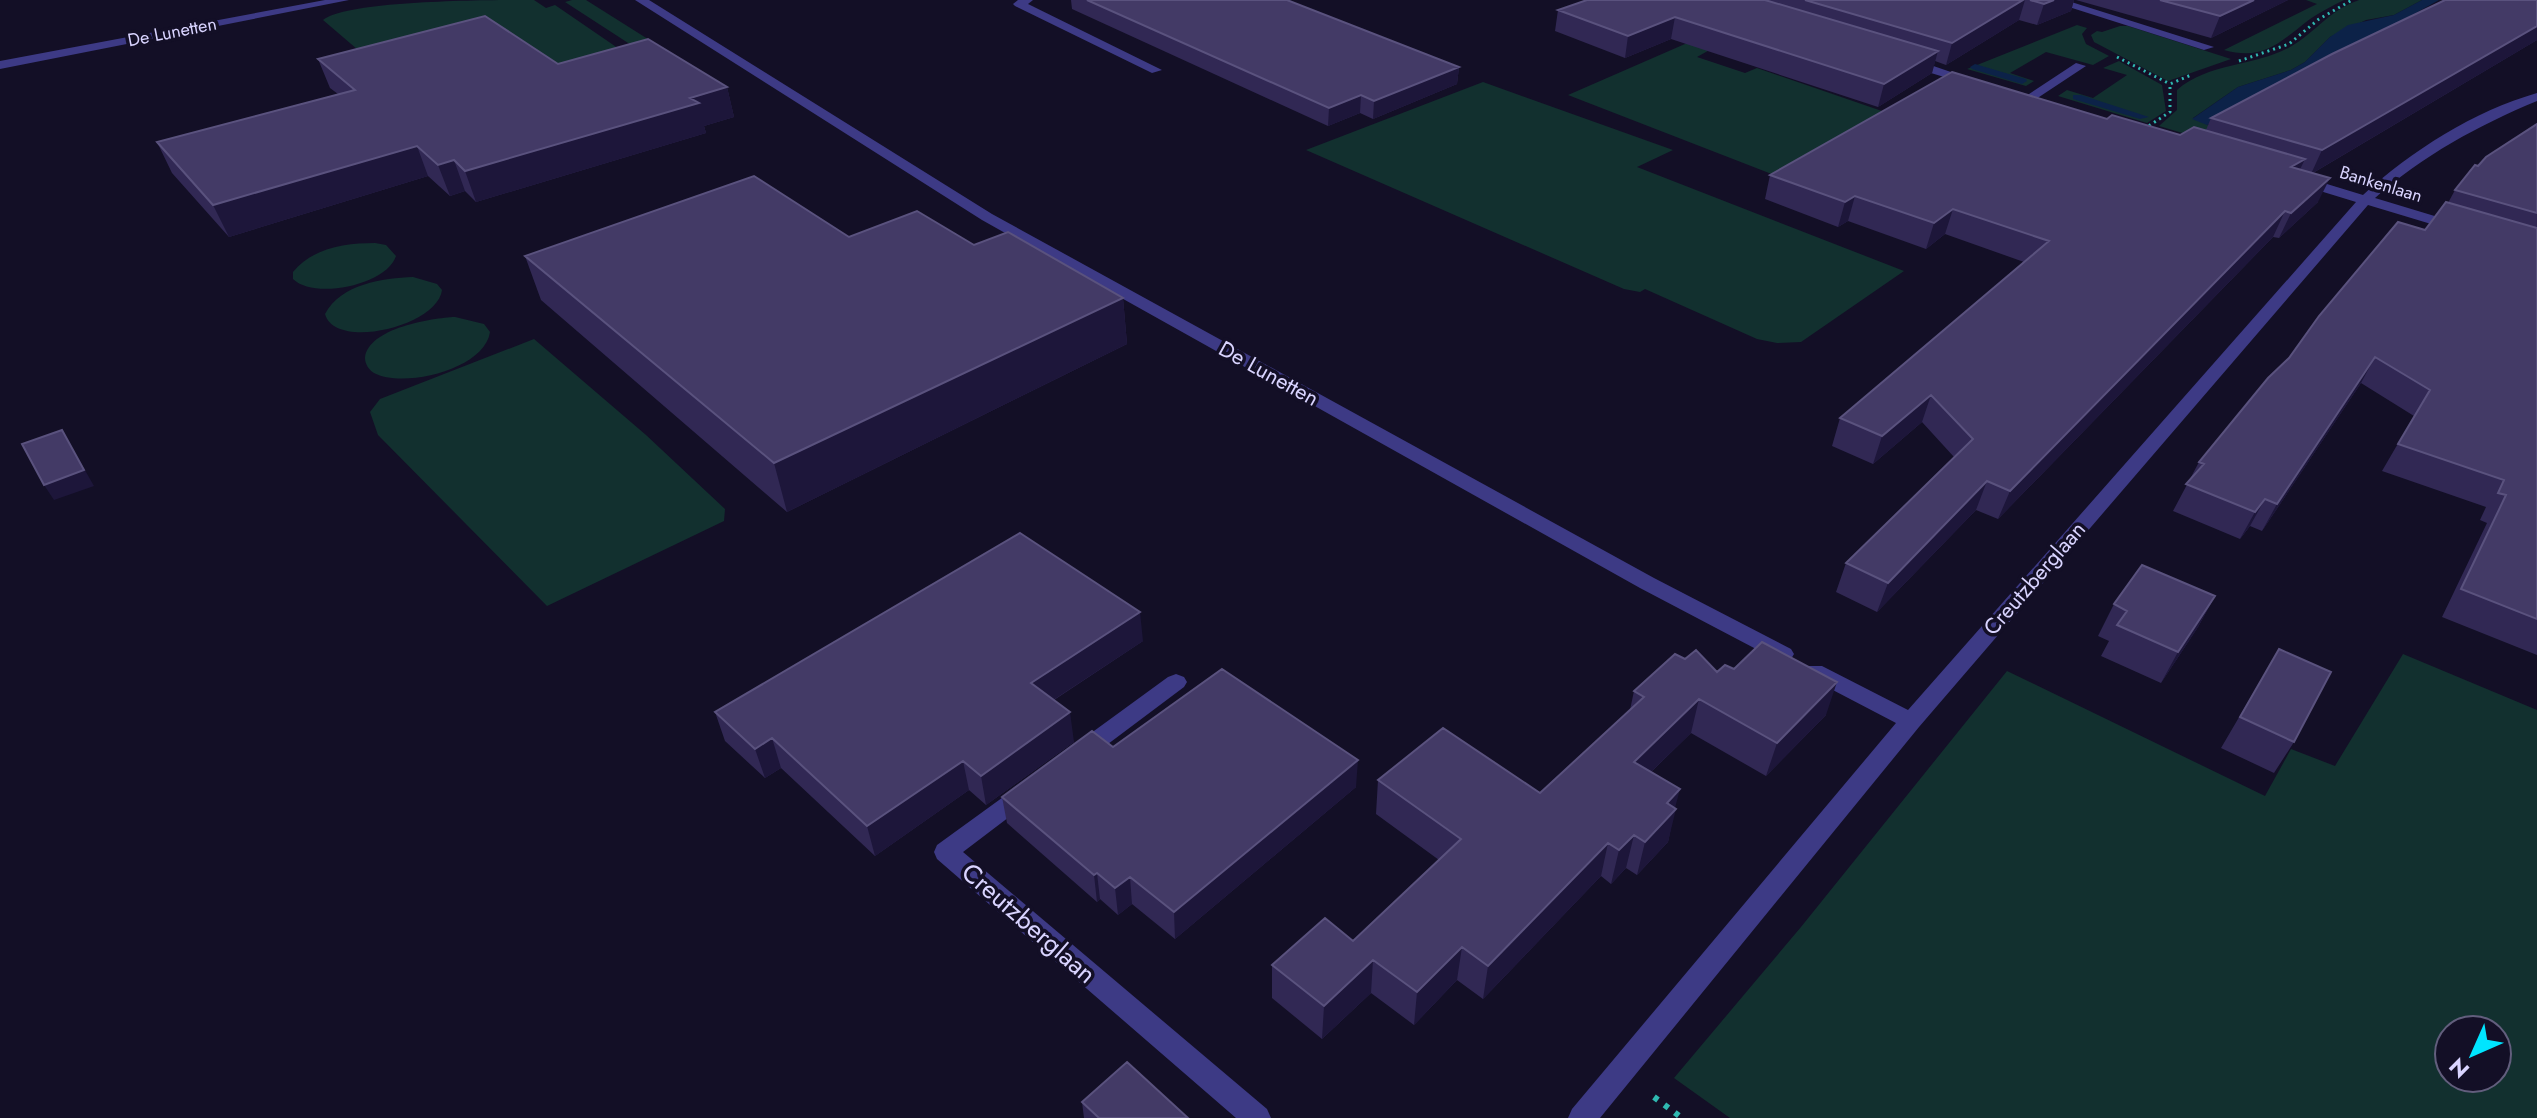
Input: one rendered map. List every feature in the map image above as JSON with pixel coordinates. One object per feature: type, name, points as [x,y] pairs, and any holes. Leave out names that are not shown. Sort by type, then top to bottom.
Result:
[{"type":"street","name":"De Lunetten","points":[[0,65],[343,0]]},
{"type":"street","name":"De Lunetten","points":[[641,0],[987,217],[1647,583],[1911,721]]},
{"type":"street","points":[[1027,0],[1019,4],[1156,70]]},
{"type":"street","points":[[2053,0],[2208,47]]},
{"type":"street","points":[[1899,59],[1986,85]]},
{"type":"street","points":[[2029,98],[2080,66]]},
{"type":"street","points":[[2015,94],[2043,103]]},
{"type":"street","name":"Creutzberglaan","points":[[1582,1118],[1911,721],[2365,200],[2383,182],[2497,112],[2537,97]]},
{"type":"street","name":"Bankenlaan","points":[[2279,174],[2469,231]]},
{"type":"street","name":"Creutzberglaan","points":[[1176,682],[946,852],[1257,1118]]},
{"type":"path","points":[[2117,57],[2170,84]]},
{"type":"green space","points":[[534,0],[546,8],[555,5],[644,66],[378,67],[323,20],[338,13],[390,5]]},
{"type":"green space","points":[[586,0],[697,70],[679,76],[565,2]]},
{"type":"green space","points":[[2306,0],[2344,0],[2314,16],[2271,47],[2250,53],[2224,50],[2317,4]]},
{"type":"green space","points":[[2359,0],[2422,0],[2394,15],[2366,20],[2330,37],[2305,62],[2291,70],[2238,87],[2193,118],[2213,127],[2199,138],[2159,126],[2177,110],[2177,90],[2191,80],[2284,50],[2333,13]]},
{"type":"green space","points":[[2077,25],[2087,28],[2082,34],[2086,44],[2109,56],[2093,65],[2046,52],[2010,73],[2034,81],[2026,86],[1967,69]]},
{"type":"green space","points":[[2120,26],[2231,59],[2168,81],[2094,42],[2091,35],[2097,31]]},
{"type":"green space","points":[[1701,37],[1722,43],[1697,57],[1745,73],[1757,68],[1908,120],[1782,178],[1568,95]]},
{"type":"green space","points":[[2119,61],[2162,85],[2166,111],[2147,123],[2058,96],[2067,90],[2093,98],[2127,75],[2103,68]]},
{"type":"green space","points":[[1483,82],[1673,150],[1637,167],[1904,271],[1801,342],[1777,343],[1757,339],[1645,289],[1640,292],[1624,289],[1306,150]]},
{"type":"green space","points":[[353,244],[386,245],[396,256],[390,266],[365,282],[332,289],[303,285],[293,279],[293,272],[301,264],[320,252]]},
{"type":"green space","points":[[413,277],[437,284],[442,290],[436,303],[406,323],[365,332],[347,331],[333,325],[325,314],[332,304],[352,289],[376,281]]},
{"type":"green space","points":[[455,317],[484,324],[490,332],[485,345],[459,365],[423,377],[404,379],[374,373],[368,367],[365,358],[369,348],[389,332],[417,323]]},
{"type":"green space","points":[[534,339],[646,435],[725,509],[724,521],[547,606],[378,435],[370,412],[380,399]]},
{"type":"green space","points":[[2403,654],[2537,710],[2537,1118],[1730,1118],[1674,1078],[1801,927],[2007,671],[2265,796],[2291,749],[2335,766]]},
{"type":"water","points":[[2422,0],[2439,0],[2316,69],[2207,125],[2192,119],[2238,87],[2291,70],[2305,62],[2330,37],[2348,25],[2394,15]]},
{"type":"building","points":[[1087,0],[1287,0],[1459,67],[1374,101],[1361,95],[1329,108]]},
{"type":"building","points":[[1587,0],[1765,0],[1938,51],[1884,84],[1675,17],[1628,36],[1558,10]]},
{"type":"building","points":[[1805,0],[2023,0],[1952,43]]},
{"type":"building","points":[[2030,0],[2054,0],[2044,4]]},
{"type":"building","points":[[2160,0],[2254,0],[2220,16]]},
{"type":"building","points":[[2445,0],[2537,0],[2537,26],[2322,150],[2211,118],[2332,54]]},
{"type":"building","points":[[485,16],[558,64],[648,39],[727,87],[690,98],[699,103],[465,171],[454,160],[438,165],[417,146],[213,205],[157,142],[355,90],[318,59]]},
{"type":"building","points":[[1952,72],[2107,119],[2112,115],[2180,135],[2194,127],[2305,159],[2291,167],[2330,178],[2291,213],[2285,211],[2010,491],[1987,481],[1888,583],[1846,563],[1973,439],[1931,395],[1882,436],[1840,418],[2049,241],[1953,209],[1934,223],[1855,196],[1845,202],[1770,175]]},
{"type":"building","points":[[2537,124],[2537,213],[2455,190],[2475,165],[2478,166],[2486,157]]},
{"type":"building","points":[[754,176],[849,237],[917,211],[974,245],[1008,232],[1123,298],[774,463],[525,256]]},
{"type":"building","points":[[2446,202],[2537,228],[2537,619],[2461,589],[2506,495],[2498,493],[2504,480],[2398,444],[2430,390],[2375,357],[2277,504],[2265,499],[2255,512],[2186,484],[2204,464],[2199,462],[2268,378],[2289,358],[2319,316],[2398,222],[2425,230]]},
{"type":"building","points":[[62,430],[84,470],[44,485],[22,444]]},
{"type":"building","points":[[1020,533],[1140,612],[1031,683],[1070,712],[981,776],[963,761],[867,826],[772,738],[755,749],[715,712]]},
{"type":"building","points":[[2142,565],[2215,596],[2178,652],[2117,625],[2127,611],[2114,604]]},
{"type":"building","points":[[1762,642],[1837,682],[1777,743],[1699,699],[1634,762],[1680,789],[1667,803],[1676,809],[1645,842],[1634,835],[1619,850],[1608,843],[1488,966],[1462,947],[1417,992],[1373,960],[1324,1006],[1272,965],[1325,918],[1353,941],[1461,839],[1378,780],[1443,728],[1540,793],[1644,697],[1634,691],[1675,654],[1685,659],[1696,650],[1717,672],[1725,665],[1734,669]]},
{"type":"building","points":[[2279,649],[2331,672],[2294,742],[2240,717]]},
{"type":"building","points":[[1222,669],[1358,760],[1174,912],[1130,877],[1115,888],[1097,873],[1094,875],[1002,797],[1092,731],[1113,747]]},
{"type":"building","points":[[1127,1062],[1188,1118],[1099,1118],[1082,1102]]},
{"type":"waterway","points":[[1975,67],[2022,81]]},
{"type":"waterway","points":[[2077,97],[2144,117]]}]
